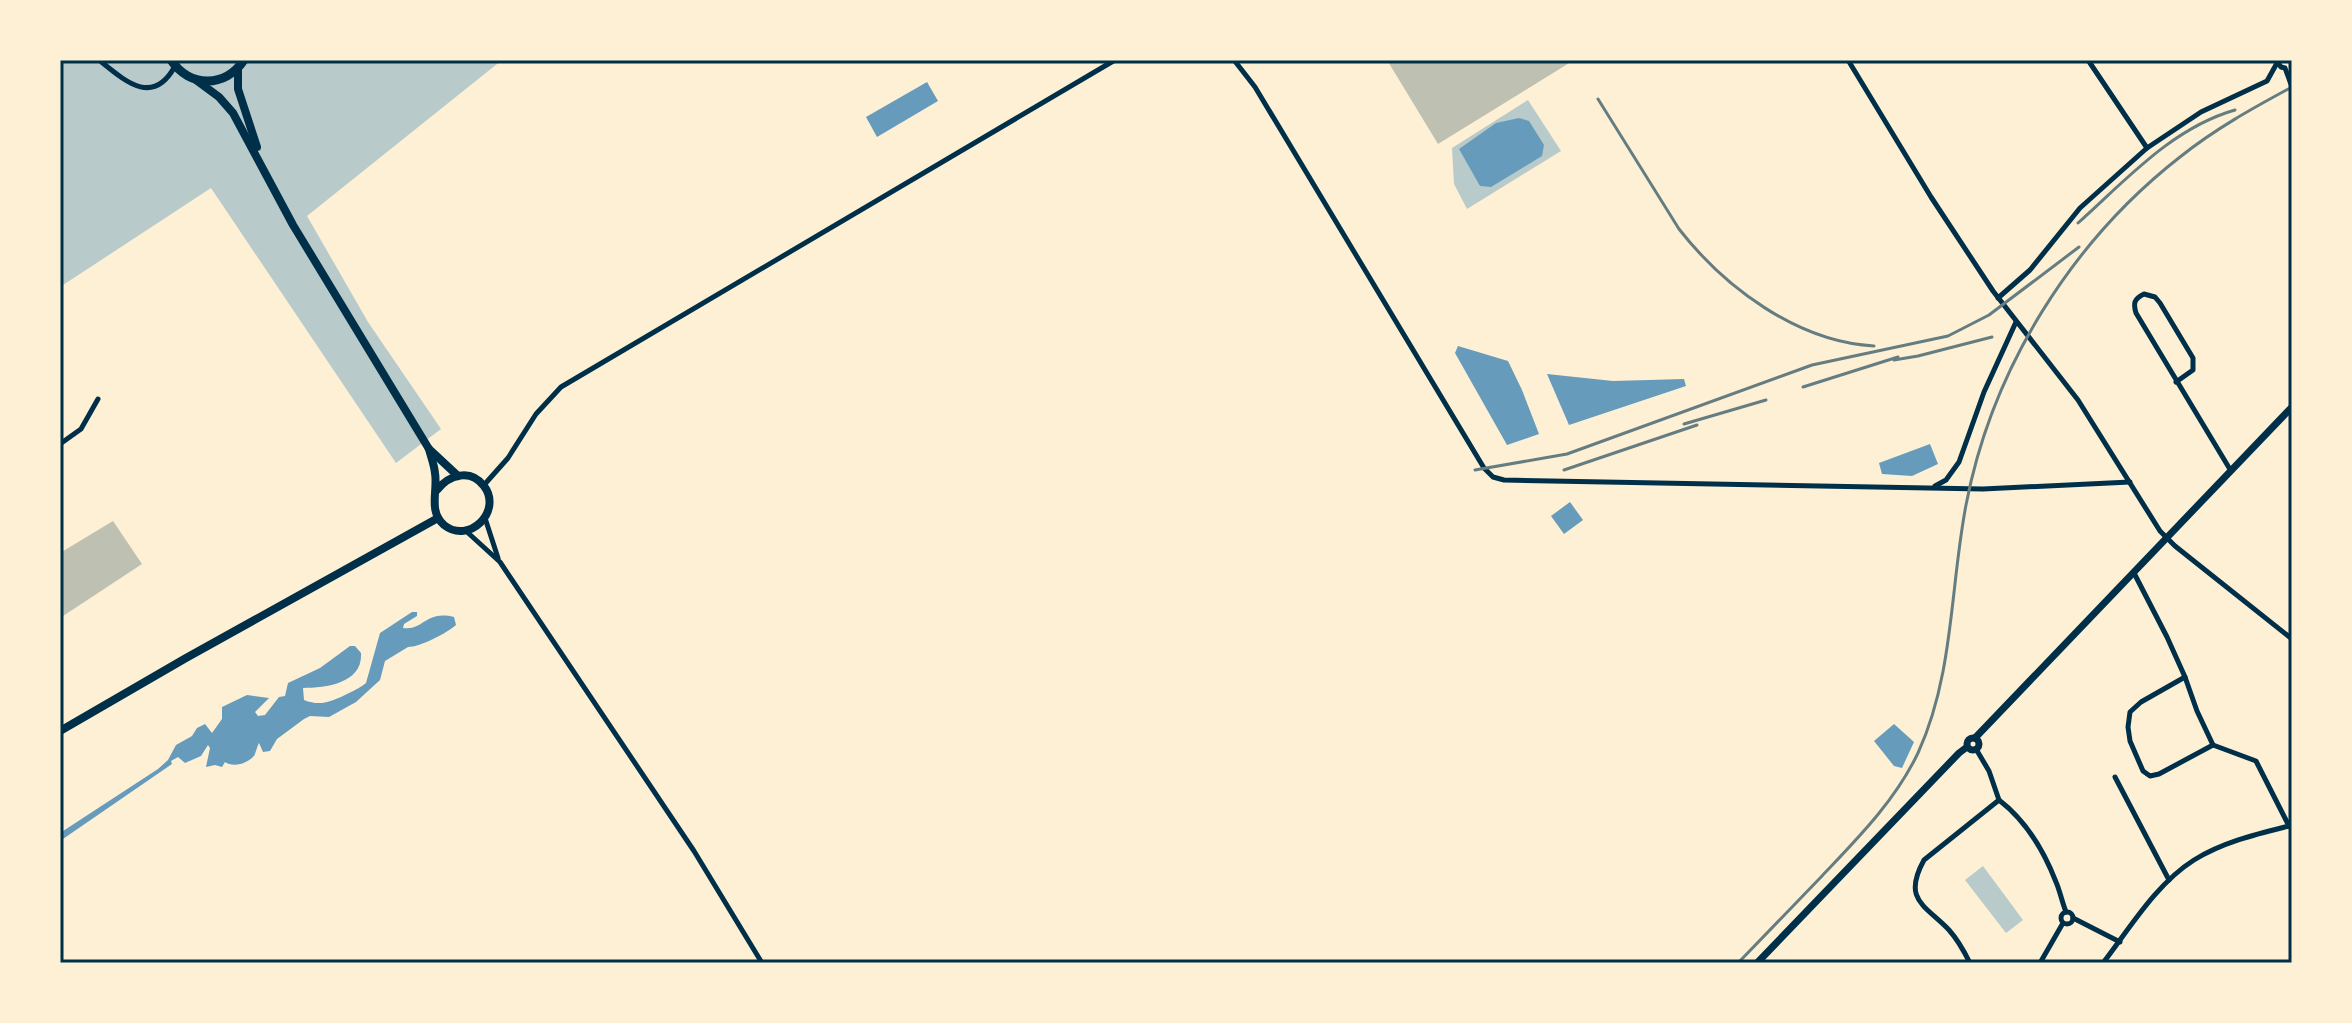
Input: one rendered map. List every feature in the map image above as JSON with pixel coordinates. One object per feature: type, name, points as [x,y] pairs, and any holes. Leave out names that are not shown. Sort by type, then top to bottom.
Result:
[{"type":"main road","points":[[173,63],[185,75],[219,97],[233,113],[293,225],[429,449],[437,490]]},
{"type":"main road","points":[[196,80],[219,80],[241,64]]},
{"type":"main road","points":[[241,64],[238,89],[267,174]]},
{"type":"main road","points":[[429,449],[458,476]]},
{"type":"main road","points":[[458,476],[472,477],[483,485],[490,501],[480,524],[466,531],[450,528],[438,518],[434,499],[443,483],[458,476]]},
{"type":"main road","points":[[60,731],[438,518]]},
{"type":"street","points":[[99,60],[128,84],[142,88],[168,80],[173,63]]},
{"type":"street","points":[[483,485],[508,458],[536,414],[561,387],[1115,60]]},
{"type":"street","points":[[1234,60],[1255,87],[1484,468],[1498,479],[1992,489],[2130,482]]},
{"type":"street","points":[[1848,60],[1931,197],[1998,298],[2078,400],[2160,531],[2292,639]]},
{"type":"street","points":[[2088,60],[2147,148]]},
{"type":"street","points":[[1998,298],[2030,270],[2080,208],[2147,148],[2201,112],[2267,81],[2276,62],[2289,68],[2292,87]]},
{"type":"street","points":[[2176,382],[2193,370],[2193,358],[2160,303],[2155,297],[2144,294],[2134,302],[2136,313],[2176,382],[2231,471]]},
{"type":"street","points":[[1926,488],[1946,480],[1959,462],[1984,392],[2016,322]]},
{"type":"street","points":[[60,444],[81,429],[98,399]]},
{"type":"street","points":[[1757,963],[1959,753],[1979,743],[1975,738],[2292,407]]},
{"type":"street","points":[[485,518],[500,562]]},
{"type":"street","points":[[466,531],[500,562],[694,851],[762,963]]},
{"type":"street","points":[[2103,963],[2169,880],[2195,859],[2224,845],[2290,825],[2256,761],[2213,745],[2185,677],[2134,573]]},
{"type":"street","points":[[2185,677],[2141,702],[2130,712],[2128,727],[2135,753],[2143,771],[2154,776],[2213,745]]},
{"type":"street","points":[[1972,748],[1989,771],[1999,800],[2041,848],[2066,912]]},
{"type":"street","points":[[2115,777],[2169,880]]},
{"type":"street","points":[[1970,963],[1948,930],[1927,912],[1917,898],[1917,873],[1924,860],[1999,800]]},
{"type":"street","points":[[2066,912],[2120,942]]},
{"type":"street","points":[[2040,963],[2063,923],[2061,916],[2066,912]]},
{"type":"street","points":[[2063,923],[2071,923],[2073,918]]},
{"type":"shaded area","points":[[60,60],[502,60],[307,216],[368,322],[441,429],[396,463],[211,188],[60,287]]},
{"type":"shaded area","points":[[1528,100],[1561,151],[1467,209],[1454,184],[1452,148]]},
{"type":"shaded area","points":[[1983,866],[2023,920],[2006,933],[1965,880]]},
{"type":"water","points":[[927,82],[938,101],[877,137],[866,117]]},
{"type":"water","points":[[1519,118],[1529,121],[1544,145],[1542,156],[1491,187],[1480,186],[1459,149],[1496,123]]},
{"type":"water","points":[[1458,346],[1508,361],[1539,434],[1507,445],[1455,353]]},
{"type":"water","points":[[1547,374],[1613,381],[1684,379],[1686,386],[1569,425]]},
{"type":"water","points":[[1930,444],[1938,464],[1912,476],[1882,474],[1879,463]]},
{"type":"water","points":[[1570,502],[1583,520],[1564,534],[1551,516]]},
{"type":"water","points":[[412,612],[417,612],[417,616],[403,628],[416,627],[437,616],[454,617],[456,625],[385,661],[380,680],[356,702],[329,717],[310,716],[304,719],[277,739],[270,751],[263,752],[259,743],[254,756],[247,761],[235,765],[225,762],[222,767],[206,767],[208,745],[201,756],[185,763],[178,757],[60,841],[60,833],[158,769],[168,760],[176,745],[192,736],[197,728],[205,724],[212,733],[222,719],[222,707],[247,695],[269,698],[255,712],[258,716],[265,715],[279,697],[285,696],[288,683],[320,668],[350,646],[355,646],[361,653],[356,671],[342,682],[303,688],[304,700],[327,702],[362,686],[366,683],[380,633]]},
{"type":"water","points":[[1894,724],[1914,742],[1902,768],[1894,766],[1874,741]]},
{"type":"building","points":[[1387,60],[1574,60],[1438,144]]},
{"type":"building","points":[[113,521],[142,564],[60,618],[60,553]]},
{"type":"railway","points":[[1738,963],[1875,818],[1909,771],[1918,753],[1930,723],[1945,662],[1961,536],[1978,454],[2016,358],[2042,312],[2104,228],[2141,191],[2207,137],[2292,87]]},
{"type":"railway","points":[[1598,99],[1679,229],[1718,272],[1765,308],[1791,323],[1846,342],[1874,346]]},
{"type":"railway","points":[[2078,223],[2170,142],[2212,118],[2235,110]]},
{"type":"railway","points":[[1475,470],[1567,454],[1812,365],[1948,336],[1989,315],[2079,247]]},
{"type":"railway","points":[[1894,360],[1992,337]]},
{"type":"railway","points":[[1803,387],[1898,357]]},
{"type":"railway","points":[[1684,424],[1766,400]]},
{"type":"railway","points":[[1564,470],[1697,425]]}]
